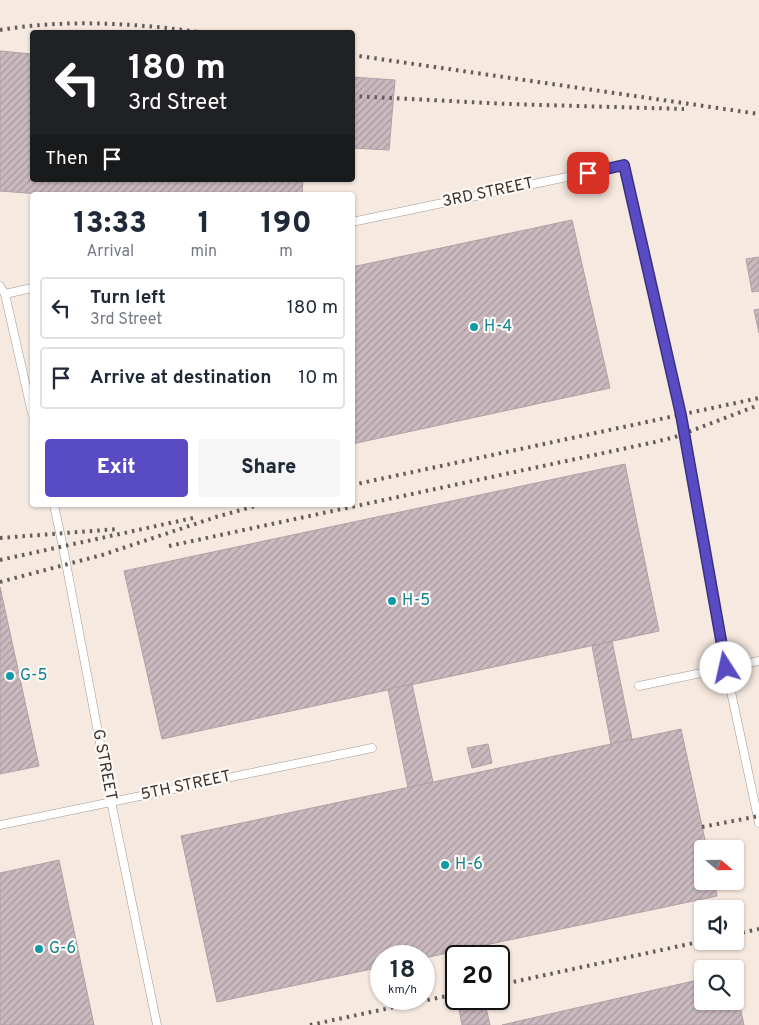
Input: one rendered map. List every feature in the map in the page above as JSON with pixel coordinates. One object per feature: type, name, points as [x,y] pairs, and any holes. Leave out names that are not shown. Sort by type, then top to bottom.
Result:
[{"type":"lane","name":"3RD STREET","points":[[355,221],[624,165],[681,415],[726,668]]},
{"type":"lane","points":[[0,286],[5,294],[30,404]]},
{"type":"lane","points":[[5,294],[30,288]]},
{"type":"lane","name":"G STREET","points":[[54,507],[111,801],[157,1025]]},
{"type":"lane","points":[[639,686],[759,662]]},
{"type":"lane","points":[[726,668],[759,823]]},
{"type":"lane","name":"5TH STREET","points":[[0,825],[372,748]]},
{"type":"building","points":[[0,51],[30,54],[30,182],[303,182],[302,192],[30,193],[0,191]]},
{"type":"building","points":[[355,77],[395,80],[389,150],[355,148]]},
{"type":"building","name":"H-4","points":[[572,220],[610,388],[355,443],[355,266]]},
{"type":"building","points":[[759,257],[759,291],[752,292],[746,259]]},
{"type":"building","points":[[759,309],[759,333],[754,310]]},
{"type":"building","name":"H-5","points":[[625,464],[659,631],[162,739],[124,571]]},
{"type":"building","name":"G-5","points":[[0,587],[39,766],[0,774]]},
{"type":"building","points":[[612,641],[632,739],[611,744],[592,646]]},
{"type":"building","points":[[412,684],[433,782],[408,788],[388,689]]},
{"type":"building","name":"H-6","points":[[681,729],[705,840],[694,840],[694,890],[716,890],[717,896],[485,945],[445,945],[445,954],[435,956],[435,945],[370,945],[370,969],[217,1002],[181,836]]},
{"type":"building","points":[[488,744],[492,763],[472,768],[467,748]]},
{"type":"building","name":"G-6","points":[[59,860],[94,1025],[0,1025],[0,873]]},
{"type":"building","points":[[694,981],[694,1010],[741,1010],[744,1025],[502,1025]]},
{"type":"building","points":[[459,1010],[487,1010],[490,1025],[462,1025]]},
{"type":"railway","points":[[0,30],[75,23],[149,26],[182,30]]},
{"type":"railway","points":[[355,55],[759,114]]},
{"type":"railway","points":[[355,96],[508,104],[684,109]]},
{"type":"railway","points":[[355,484],[759,398]]},
{"type":"railway","points":[[355,506],[675,437],[759,405]]},
{"type":"railway","points":[[0,582],[102,555],[252,507]]},
{"type":"railway","points":[[169,546],[351,507]]},
{"type":"railway","points":[[0,560],[193,518]]},
{"type":"railway","points":[[0,538],[118,529]]},
{"type":"railway","points":[[702,827],[759,816]]},
{"type":"railway","points":[[744,932],[759,929]]},
{"type":"railway","points":[[510,983],[694,943]]},
{"type":"railway","points":[[310,1025],[445,996]]},
{"type":"place","name":"H-4","points":[[474,327]]},
{"type":"place","name":"H-5","points":[[392,601]]},
{"type":"place","name":"G-5","points":[[10,676]]},
{"type":"place","name":"H-6","points":[[445,865]]},
{"type":"place","name":"G-6","points":[[39,949]]},
{"type":"route","points":[[588,173],[624,165],[681,415],[726,668]]}]
